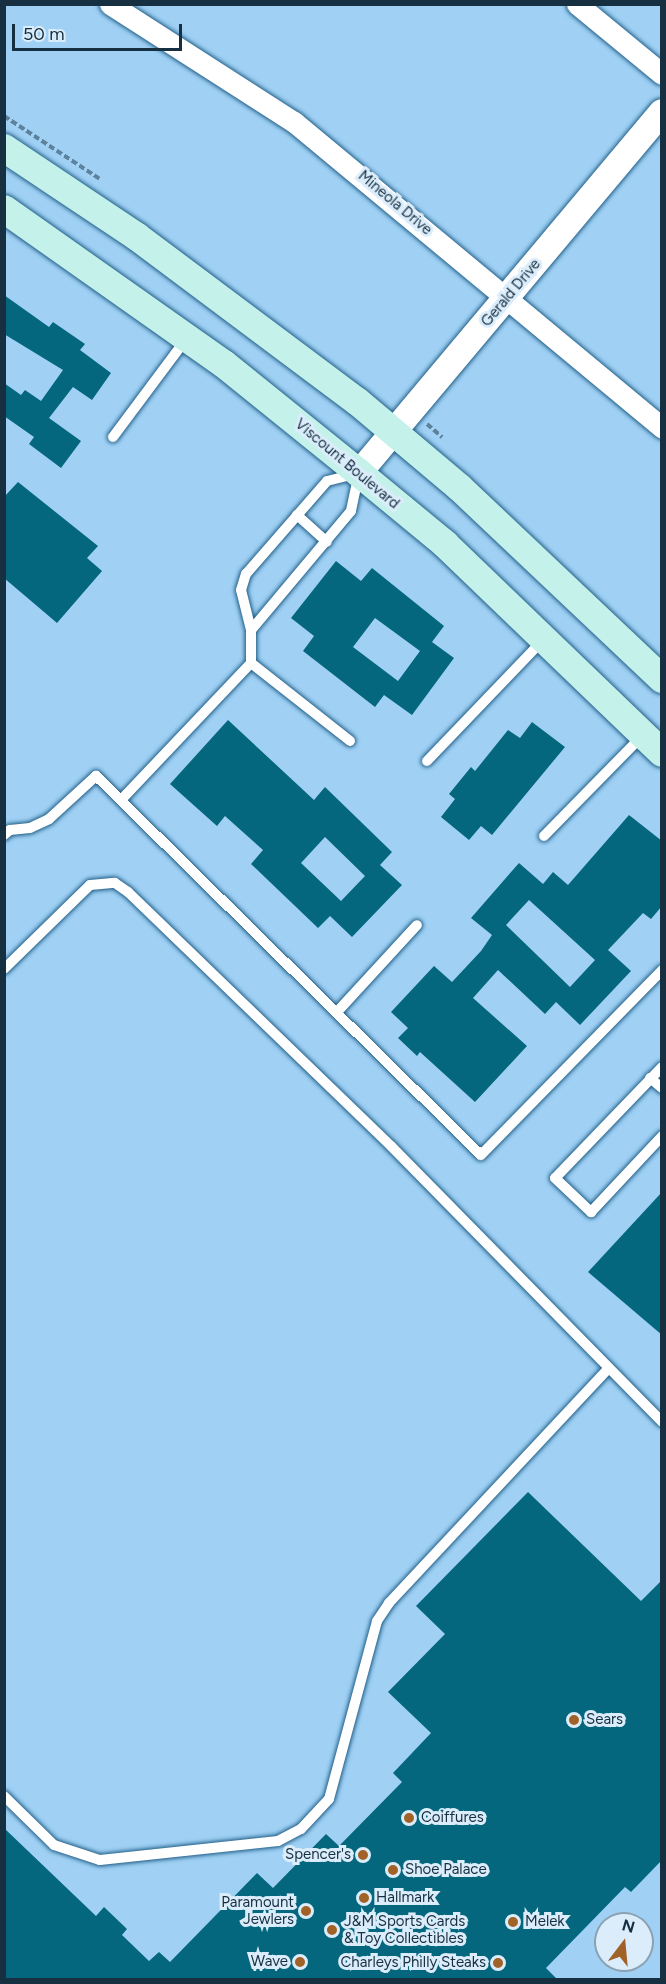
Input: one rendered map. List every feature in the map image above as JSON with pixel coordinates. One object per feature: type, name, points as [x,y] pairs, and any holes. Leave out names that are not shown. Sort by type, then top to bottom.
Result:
[{"type":"main road","points":[[4,148],[246,315],[394,432],[583,601],[662,679]]},
{"type":"main road","name":"Viscount Boulevard","points":[[4,209],[188,338],[446,544],[652,743]]},
{"type":"street","name":"Mineola Drive","points":[[110,4],[294,122],[662,428]]},
{"type":"street","points":[[577,4],[662,74]]},
{"type":"street","name":"Gerald Drive","points":[[359,473],[662,112]]},
{"type":"lane","points":[[112,437],[188,338]]},
{"type":"lane","points":[[121,800],[251,663],[251,630],[241,590],[246,574],[327,481],[359,473],[351,511],[251,630]]},
{"type":"lane","points":[[297,515],[327,542]]},
{"type":"lane","points":[[428,761],[545,638]]},
{"type":"lane","points":[[251,663],[350,741]]},
{"type":"lane","points":[[544,836],[652,743]]},
{"type":"lane","points":[[4,835],[10,830],[30,828],[49,819],[96,776],[481,1155],[662,970]]},
{"type":"lane","points":[[4,969],[78,894],[90,885],[115,883],[391,1146],[608,1370],[662,1422]]},
{"type":"lane","points":[[337,1012],[417,925]]},
{"type":"lane","points":[[662,1067],[555,1178],[591,1212],[662,1137]]},
{"type":"lane","points":[[650,1078],[662,1088]]},
{"type":"lane","points":[[4,1796],[54,1845],[100,1860],[278,1840],[300,1829],[329,1798],[377,1621],[389,1603],[608,1370]]},
{"type":"building","points":[[4,295],[49,327],[53,322],[85,344],[80,350],[111,373],[92,400],[73,387],[49,418],[81,441],[61,468],[29,444],[34,437],[4,416],[4,383],[21,395],[25,390],[41,401],[63,370],[4,334]]},
{"type":"building","points":[[18,482],[98,546],[87,558],[102,571],[57,623],[4,578],[4,497]]},
{"type":"building","points":[[336,561],[361,581],[372,568],[444,626],[432,642],[454,658],[412,715],[384,695],[375,707],[303,651],[314,636],[291,618]],"holes":[[[375,618],[420,651],[398,681],[353,647]]]},
{"type":"building","points":[[228,720],[314,800],[325,787],[392,852],[380,865],[402,885],[352,937],[330,916],[318,928],[251,864],[263,850],[225,816],[217,826],[170,784]],"holes":[[[325,837],[365,876],[341,901],[301,863]]]},
{"type":"building","points":[[532,722],[565,747],[492,835],[481,826],[469,840],[441,817],[455,799],[449,794],[471,767],[475,771],[508,730],[520,738]]},
{"type":"building","points":[[629,815],[662,841],[662,906],[651,919],[643,913],[608,950],[631,971],[580,1025],[556,1002],[545,1014],[498,970],[473,998],[527,1046],[475,1102],[420,1052],[417,1056],[398,1038],[408,1028],[391,1012],[434,966],[452,982],[481,951],[492,935],[471,918],[519,863],[543,884],[553,872],[568,885]],"holes":[[[529,900],[595,960],[570,987],[506,925]]]},
{"type":"building","points":[[662,1192],[662,1335],[588,1272]]},
{"type":"building","points":[[528,1492],[641,1601],[662,1580],[662,1860],[631,1892],[625,1887],[601,1912],[594,1912],[594,1919],[546,1968],[558,1980],[4,1980],[4,1828],[96,1916],[104,1907],[127,1929],[122,1935],[149,1961],[159,1952],[170,1962],[257,1873],[273,1888],[326,1834],[339,1846],[402,1782],[393,1773],[431,1733],[388,1692],[445,1634],[416,1606]]},
{"type":"place","name":"Sears","points":[[574,1720]]},
{"type":"place","name":"Coiffures","points":[[409,1818]]},
{"type":"place","name":"Spencer's","points":[[363,1855]]},
{"type":"place","name":"Shoe Palace","points":[[393,1870]]},
{"type":"place","name":"Hallmark","points":[[364,1898]]},
{"type":"place","name":"Paramount Jewlers","points":[[306,1911]]},
{"type":"place","name":"Melek","points":[[513,1922]]},
{"type":"place","name":"J&M Sports Cards & Toy Collectibles","points":[[332,1930]]},
{"type":"place","name":"Wave","points":[[300,1962]]},
{"type":"place","name":"Charleys Philly Steaks","points":[[498,1963]]}]
